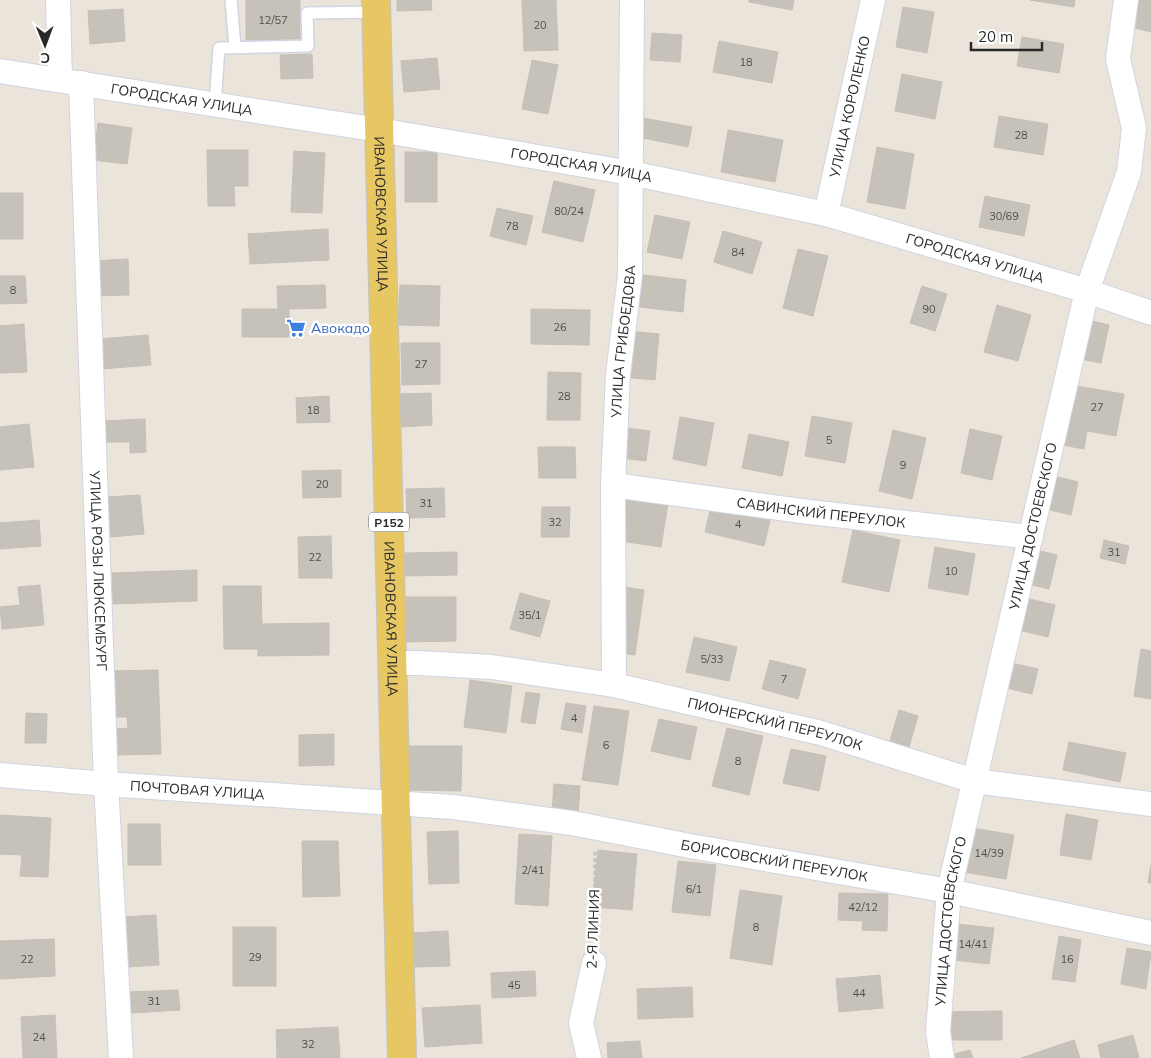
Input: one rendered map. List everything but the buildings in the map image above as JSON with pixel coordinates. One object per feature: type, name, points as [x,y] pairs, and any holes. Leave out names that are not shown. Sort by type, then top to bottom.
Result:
[{"type":"main road","name":"ИВАНОВСКАЯ УЛИЦА","points":[[376,6],[402,1058]]},
{"type":"street","name":"УЛИЦА РОЗЫ ЛЮКСЕМБУРГ","points":[[58,0],[71,82],[121,1058]]},
{"type":"street","name":"УЛИЦА ГРИБОЕДОВА","points":[[614,684],[613,485],[618,375],[630,275],[632,0]]},
{"type":"street","name":"УЛИЦА КОРОЛЕНКО","points":[[826,214],[873,0]]},
{"type":"street","name":"УЛИЦА ДОСТОЕВСКОГО","points":[[942,1058],[938,1031],[949,891],[1087,291],[1129,172],[1134,128],[1118,59],[1126,0]]},
{"type":"street","name":"ГОРОДСКАЯ УЛИЦА","points":[[0,71],[379,130],[631,173],[826,214],[1087,291],[1151,313]]},
{"type":"street","points":[[1134,128],[1151,111]]},
{"type":"street","name":"САВИНСКИЙ ПЕРЕУЛОК","points":[[613,485],[809,512],[1031,537]]},
{"type":"street","name":"ПИОНЕРСКИЙ ПЕРЕУЛОК","points":[[393,664],[418,663],[492,667],[614,684],[821,733],[974,781],[1151,804]]},
{"type":"street","name":"ПОЧТОВАЯ УЛИЦА","points":[[0,775],[395,804]]},
{"type":"street","name":"БОРИСОВСКИЙ ПЕРЕУЛОК","points":[[395,804],[453,808],[595,827],[949,891],[1151,933]]},
{"type":"street","name":"2-Я ЛИНИЯ","points":[[589,1058],[581,1023],[594,963]]},
{"type":"lane","points":[[231,0],[235,47]]},
{"type":"lane","points":[[215,105],[219,48],[308,46],[307,13],[376,6]]},
{"type":"path","name":"2-Я ЛИНИЯ","points":[[594,963],[595,827]]},
{"type":"place","name":"Авокадо","points":[[296,328]]}]
